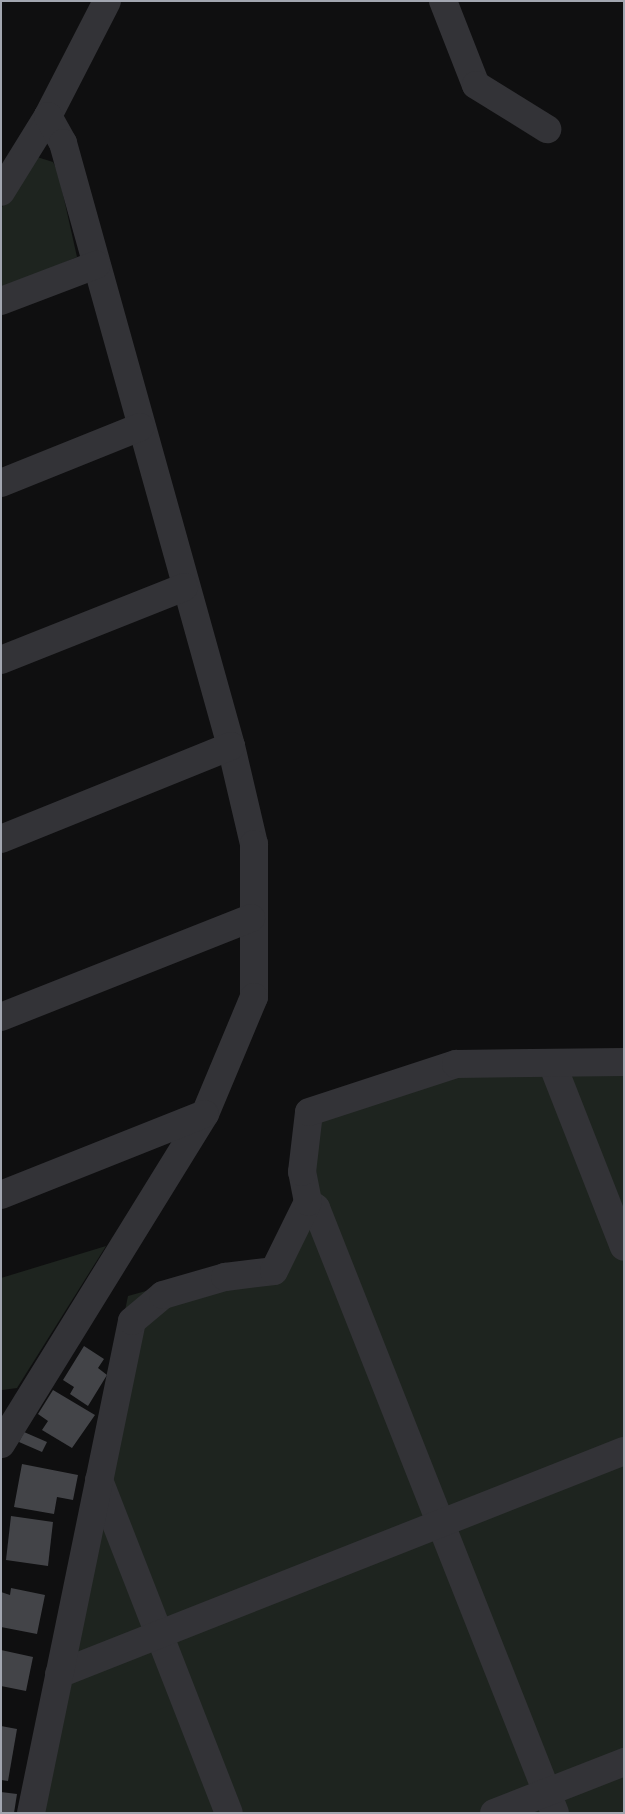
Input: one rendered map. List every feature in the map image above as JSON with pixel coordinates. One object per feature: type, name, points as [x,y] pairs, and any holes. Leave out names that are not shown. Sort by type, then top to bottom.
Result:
[{"type":"street","points":[[1,192],[48,116],[107,1]]},
{"type":"street","points":[[443,1],[476,84],[547,129]]},
{"type":"street","points":[[2,1436],[205,1114],[254,997],[251,918],[254,844],[231,746],[184,587],[63,144],[48,116]]},
{"type":"street","points":[[1,301],[96,265]]},
{"type":"street","points":[[1,483],[140,427]]},
{"type":"street","points":[[1,660],[184,587]]},
{"type":"street","points":[[1,838],[231,746]]},
{"type":"street","points":[[1,1017],[251,918]]},
{"type":"street","points":[[31,1813],[132,1321],[163,1295],[225,1277],[274,1271],[308,1202],[302,1172],[309,1112],[456,1064],[553,1066],[624,1062]]},
{"type":"street","points":[[553,1066],[624,1247]]},
{"type":"street","points":[[1,1195],[205,1114]]},
{"type":"street","points":[[308,1202],[316,1208],[551,1802]]},
{"type":"street","points":[[59,1674],[624,1451]]},
{"type":"street","points":[[99,1480],[229,1813]]},
{"type":"street","points":[[494,1813],[551,1802],[624,1762]]},
{"type":"shaded area","points":[[37,157],[53,162],[58,172],[77,257],[1,290],[1,209],[29,162]]},
{"type":"shaded area","points":[[624,1052],[624,1813],[21,1813],[128,1296],[225,1269],[272,1262],[298,1204],[292,1173],[300,1101]]},
{"type":"shaded area","points":[[106,1246],[17,1388],[2,1390],[1,1278]]},
{"type":"building","points":[[84,1346],[104,1359],[98,1368],[107,1375],[88,1406],[70,1394],[74,1387],[63,1380]]},
{"type":"building","points":[[53,1390],[95,1415],[72,1448],[42,1430],[48,1421],[38,1414]]},
{"type":"building","points":[[24,1432],[47,1442],[42,1452],[19,1442]]},
{"type":"building","points":[[22,1464],[78,1475],[73,1500],[57,1497],[54,1514],[14,1507]]},
{"type":"building","points":[[11,1516],[53,1522],[48,1566],[6,1560]]},
{"type":"building","points":[[11,1588],[45,1595],[37,1634],[1,1627],[1,1592],[10,1595]]},
{"type":"building","points":[[1,1650],[33,1657],[26,1691],[1,1686]]},
{"type":"building","points":[[1,1726],[17,1729],[8,1781],[1,1780]]},
{"type":"building","points":[[1,1792],[17,1794],[14,1813],[1,1813]]}]
